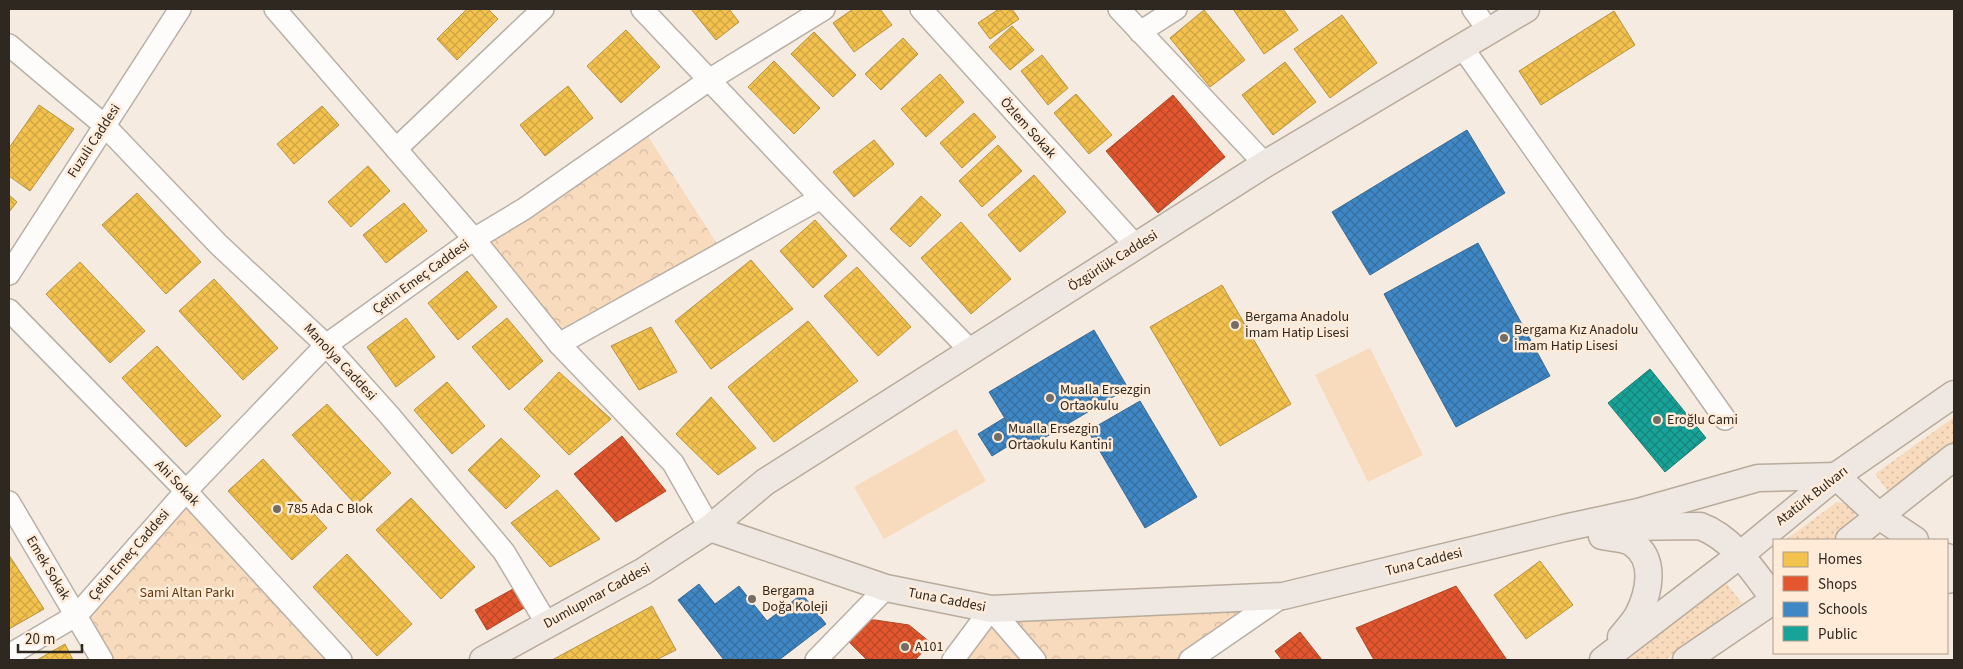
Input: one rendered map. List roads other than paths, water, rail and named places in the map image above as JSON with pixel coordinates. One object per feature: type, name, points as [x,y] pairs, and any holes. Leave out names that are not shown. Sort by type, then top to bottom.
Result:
[{"type":"main road","name":"Özgürlük Caddesi","points":[[710,528],[765,482],[1136,246],[1265,164],[1526,9]]},
{"type":"main road","name":"Atatürk Bulvarı","points":[[1603,660],[1740,555],[1836,476],[1954,394]]},
{"type":"main road","points":[[1850,539],[1954,457]]},
{"type":"main road","name":"Tuna Caddesi","points":[[710,528],[886,588],[991,609],[1283,596],[1638,512],[1758,478],[1836,476]]},
{"type":"main road","points":[[1836,476],[1879,516],[1914,539]]},
{"type":"main road","name":"Tuna Caddesi","points":[[1564,528],[1700,526],[1720,536],[1740,555],[1773,598]]},
{"type":"main road","name":"Dumlupınar Caddesi","points":[[483,660],[644,572],[710,528]]},
{"type":"main road","points":[[1564,528],[1632,542],[1644,556],[1649,571],[1648,590],[1638,616],[1603,660]]},
{"type":"main road","points":[[1686,660],[1773,600]]},
{"type":"street","name":"Fuzuli Caddesi","points":[[9,274],[180,9]]},
{"type":"street","points":[[275,9],[474,239],[559,344],[673,463],[710,528]]},
{"type":"street","points":[[396,149],[543,9]]},
{"type":"street","points":[[642,9],[821,198],[971,351]]},
{"type":"street","name":"Çetin Emeç Caddesi","points":[[9,655],[77,615],[186,491],[326,345],[474,239],[524,209],[709,80],[824,9]]},
{"type":"street","name":"Özlem Sokak","points":[[921,9],[1136,246]]},
{"type":"street","points":[[1119,9],[1265,164]]},
{"type":"street","points":[[1140,32],[1176,9]]},
{"type":"street","points":[[1473,9],[1489,30]]},
{"type":"street","name":"Manolya Caddesi","points":[[9,45],[104,125],[219,245],[326,345],[389,415],[504,552],[547,624]]},
{"type":"street","points":[[1462,47],[1725,419]]},
{"type":"street","points":[[559,344],[821,198]]},
{"type":"street","name":"Ahi Sokak","points":[[9,310],[186,491],[341,660]]},
{"type":"street","name":"Emek Sokak","points":[[9,502],[102,660]]},
{"type":"street","points":[[816,660],[886,588]]},
{"type":"street","name":"Tuna Caddesi","points":[[1190,660],[1283,596]]},
{"type":"street","points":[[953,660],[991,609],[1035,660]]},
{"type":"place","name":"Bergama Anadolu İmam Hatip Lisesi","points":[[1235,325]]},
{"type":"place","name":"Bergama Kız Anadolu İmam Hatip Lisesi","points":[[1504,338]]},
{"type":"place","name":"Mualla Ersezgin Ortaokulu","points":[[1050,398]]},
{"type":"place","name":"Eroğlu Cami","points":[[1657,420]]},
{"type":"place","name":"Mualla Ersezgin Ortaokulu Kantini","points":[[998,437]]},
{"type":"place","name":"785 Ada C Blok","points":[[277,509]]},
{"type":"place","name":"Bergama Doğa Koleji","points":[[752,599]]},
{"type":"place","name":"A101","points":[[905,647]]},
{"type":"park label","name":"Sami Altan Parkı","points":[[187,593]]}]
